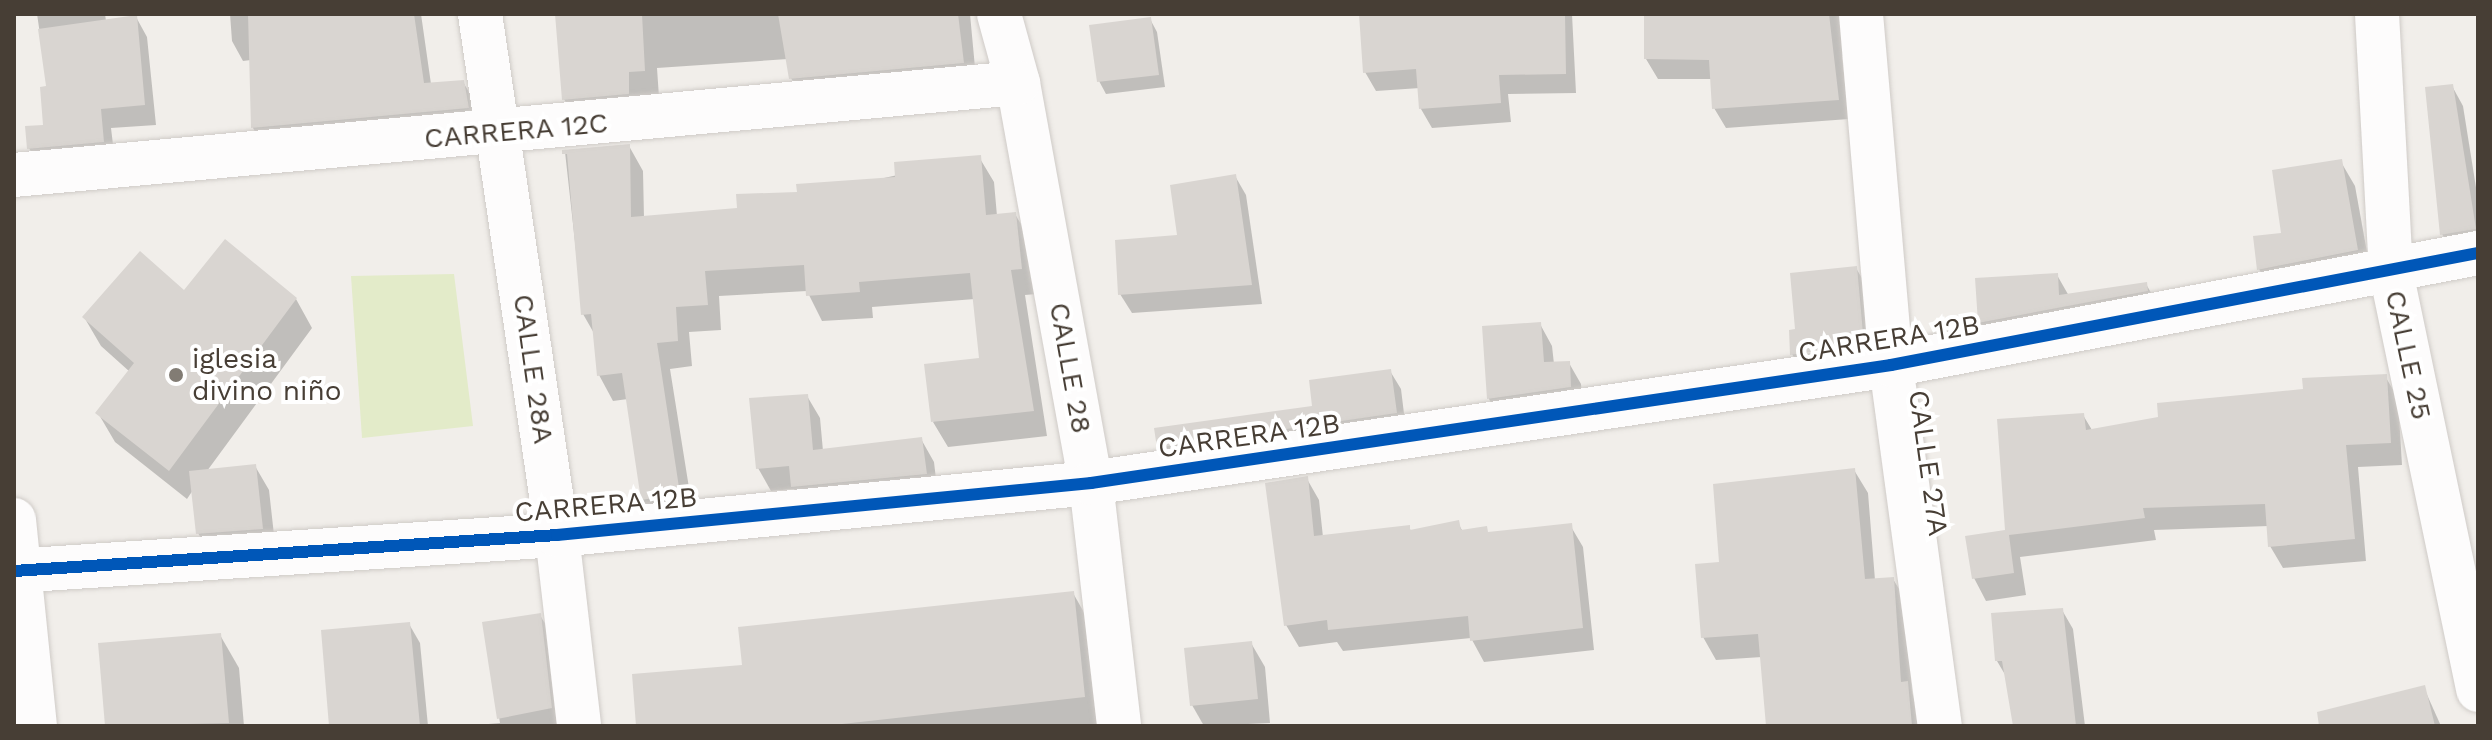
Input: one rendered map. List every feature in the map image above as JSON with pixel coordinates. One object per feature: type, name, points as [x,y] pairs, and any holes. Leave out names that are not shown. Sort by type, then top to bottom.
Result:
[{"type":"street","name":"CALLE 28A","points":[[480,14],[557,535],[579,726]]},
{"type":"street","name":"CALLE 28","points":[[999,14],[1018,83],[1091,483],[1119,726]]},
{"type":"street","name":"CALLE 27A","points":[[1861,14],[1891,365],[1940,726]]},
{"type":"street","name":"CALLE 25","points":[[2377,14],[2391,272],[2478,690]]},
{"type":"street","name":"CARRERA 12C","points":[[14,175],[500,133],[1018,83]]},
{"type":"street","name":"CARRERA 12B","points":[[16,571],[557,535],[1091,483],[1891,365],[2478,253]]},
{"type":"street","points":[[14,520],[16,571],[35,726]]},
{"type":"green space","points":[[454,274],[473,426],[362,438],[351,276]]},
{"type":"building","points":[[248,14],[414,14],[424,83],[464,80],[469,108],[251,128]]},
{"type":"building","points":[[555,14],[642,14],[645,71],[629,72],[629,94],[562,100]]},
{"type":"building","points":[[778,14],[958,14],[964,63],[789,79]]},
{"type":"building","points":[[1359,14],[1565,14],[1566,74],[1499,75],[1501,103],[1419,109],[1416,69],[1363,73]]},
{"type":"building","points":[[1644,14],[1829,14],[1839,100],[1712,109],[1709,60],[1644,59]]},
{"type":"building","points":[[137,15],[145,105],[101,109],[104,142],[27,149],[25,126],[43,125],[40,87],[46,86],[38,29]]},
{"type":"building","points":[[1151,17],[1159,75],[1097,82],[1089,25]]},
{"type":"building","points":[[2453,84],[2476,229],[2440,235],[2425,87]]},
{"type":"building","points":[[630,144],[631,217],[737,208],[736,194],[797,192],[796,184],[895,177],[894,162],[981,155],[986,215],[1016,212],[1022,269],[1011,270],[1034,411],[931,422],[924,364],[979,358],[970,273],[859,282],[860,292],[806,296],[804,265],[705,271],[708,305],[676,307],[678,341],[657,343],[680,494],[641,500],[622,373],[597,376],[591,314],[581,315],[567,154],[562,154],[562,150]]},
{"type":"building","points":[[2342,159],[2358,250],[2257,270],[2253,236],[2281,233],[2272,170]]},
{"type":"building","points":[[1236,174],[1252,285],[1118,295],[1115,240],[1177,235],[1170,185]]},
{"type":"building","points":[[225,239],[297,298],[169,471],[95,413],[134,363],[82,317],[140,251],[184,290]]},
{"type":"building","points":[[1857,266],[1864,344],[1790,355],[1789,330],[1795,329],[1790,273]]},
{"type":"building","points":[[2058,273],[2059,295],[2147,282],[2148,291],[1978,323],[1975,278]]},
{"type":"building","points":[[1541,322],[1544,362],[1570,361],[1571,387],[1487,399],[1482,326]]},
{"type":"building","points":[[1391,369],[1397,413],[1157,448],[1154,428],[1312,406],[1309,380]]},
{"type":"building","points":[[2387,374],[2391,443],[2346,445],[2355,539],[2268,547],[2265,504],[2143,508],[2145,518],[2009,535],[2014,573],[1972,579],[1965,536],[2005,530],[1997,419],[2084,413],[2086,430],[2158,417],[2157,403],[2303,389],[2302,378]]},
{"type":"building","points":[[808,394],[813,450],[922,437],[927,474],[791,487],[789,466],[756,469],[749,398]]},
{"type":"building","points":[[256,464],[263,529],[196,534],[189,471]]},
{"type":"building","points":[[1855,468],[1865,579],[1894,577],[1901,682],[1908,681],[1912,726],[1766,726],[1758,634],[1701,638],[1695,564],[1719,562],[1713,484]]},
{"type":"building","points":[[1308,476],[1314,536],[1410,525],[1410,530],[1459,520],[1461,530],[1487,526],[1488,532],[1572,523],[1583,628],[1470,641],[1468,616],[1328,630],[1327,620],[1284,626],[1265,483]]},
{"type":"building","points":[[1074,591],[1085,697],[824,726],[636,726],[632,674],[742,665],[738,627]]},
{"type":"building","points":[[2063,608],[2076,726],[2013,726],[2002,661],[1995,661],[1991,613]]},
{"type":"building","points":[[541,613],[552,708],[497,719],[482,622]]},
{"type":"building","points":[[410,622],[420,726],[329,726],[321,630]]},
{"type":"building","points":[[221,633],[229,723],[105,726],[98,643]]},
{"type":"building","points":[[1252,641],[1258,699],[1190,706],[1184,648]]},
{"type":"building","points":[[2425,685],[2435,726],[2319,726],[2317,712]]},
{"type":"cycle path","points":[[14,571],[557,535],[1091,483],[1891,365],[2478,253]]},
{"type":"place","name":"iglesia divino niño","points":[[176,375]]}]
